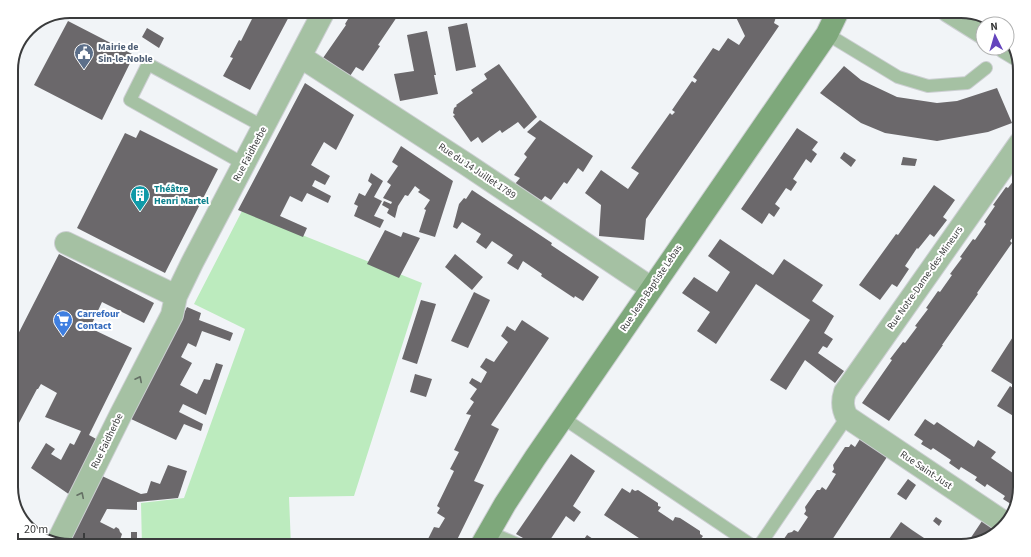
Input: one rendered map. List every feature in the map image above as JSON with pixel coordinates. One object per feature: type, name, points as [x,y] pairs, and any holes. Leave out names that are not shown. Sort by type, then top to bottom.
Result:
[{"type":"street","name":"Rue Faidherbe","points":[[60,538],[172,315],[176,296],[320,18]]},
{"type":"street","name":"Rue Jean-Baptiste Lebas","points":[[485,539],[515,487],[826,34],[834,18]]},
{"type":"street","name":"Rue Jean-Baptiste Lebas","points":[[826,34],[843,18]]},
{"type":"street","points":[[959,18],[975,28]]},
{"type":"street","name":"Rue du 14 Juillet 1789","points":[[301,56],[651,288]]},
{"type":"street","name":"Rue Notre-Dame-des-Mineurs","points":[[847,417],[842,406],[842,400],[845,392],[1013,153]]},
{"type":"street","points":[[66,243],[176,296]]},
{"type":"street","name":"Rue Saint-Just","points":[[847,417],[1001,520]]},
{"type":"lane","points":[[826,34],[898,78],[928,86],[967,83],[986,68]]},
{"type":"lane","points":[[244,164],[130,100],[148,64],[264,127]]},
{"type":"lane","points":[[764,539],[847,417]]},
{"type":"lane","points":[[563,418],[743,539]]},
{"type":"green space","points":[[242,211],[422,283],[354,496],[289,497],[291,539],[142,539],[141,503],[184,498],[245,329],[194,304]]},
{"type":"building","points":[[252,18],[288,18],[250,90],[223,76],[233,58],[230,57],[239,40],[241,41]]},
{"type":"building","points":[[349,18],[396,18],[363,71],[356,67],[350,76],[323,58],[346,25],[345,24]]},
{"type":"building","points":[[736,18],[776,18],[774,23],[779,26],[646,219],[644,240],[599,236],[601,205],[585,193],[601,170],[628,189],[639,173],[631,168],[670,113],[672,115],[675,112],[672,110],[692,81],[695,83],[697,80],[693,77],[713,48],[719,51],[728,38],[739,45],[745,36]]},
{"type":"building","name":"Mairie de Sin-le-Noble","points":[[68,21],[134,55],[102,120],[34,85]]},
{"type":"building","points":[[467,23],[476,67],[456,71],[448,27]]},
{"type":"building","points":[[147,28],[164,38],[159,48],[142,37]]},
{"type":"building","points":[[427,31],[436,75],[434,75],[438,94],[400,101],[394,74],[414,71],[407,35]]},
{"type":"building","points":[[499,64],[537,117],[524,129],[518,122],[502,133],[500,130],[482,143],[478,137],[471,142],[453,116],[455,115],[453,113],[454,108],[473,93],[471,90],[487,79],[484,74]]},
{"type":"building","points":[[844,66],[861,80],[897,97],[937,103],[957,101],[997,88],[1012,123],[988,132],[937,141],[885,133],[861,123],[820,93]]},
{"type":"building","points":[[305,83],[354,115],[336,150],[324,142],[311,165],[330,176],[325,185],[315,180],[312,186],[331,196],[328,203],[307,193],[302,202],[290,196],[280,216],[307,228],[303,237],[238,210]]},
{"type":"building","points":[[540,120],[593,156],[583,172],[578,168],[567,184],[564,182],[551,200],[545,196],[540,202],[515,184],[520,178],[514,175],[527,157],[524,154],[536,138],[527,132]]},
{"type":"building","points":[[797,128],[818,142],[812,150],[817,154],[811,163],[806,159],[793,179],[797,182],[791,191],[786,188],[775,204],[780,208],[774,217],[769,213],[762,224],[741,209]]},
{"type":"building","name":"Théâtre Henri Martel","points":[[140,130],[218,169],[165,273],[77,228],[125,133],[136,138]]},
{"type":"building","points":[[401,146],[453,181],[435,237],[419,232],[426,210],[424,209],[430,200],[418,192],[420,190],[415,186],[408,196],[405,195],[398,206],[395,218],[387,213],[389,209],[382,205],[384,201],[391,204],[392,202],[383,198],[391,185],[387,182],[398,166],[392,162]]},
{"type":"building","points":[[844,152],[856,160],[851,167],[840,158]]},
{"type":"building","points":[[903,157],[917,159],[915,166],[901,165]]},
{"type":"building","points":[[371,173],[383,181],[374,197],[382,201],[374,216],[384,220],[380,228],[354,216],[358,206],[354,204],[359,193],[365,196],[372,184],[368,181]]},
{"type":"building","points":[[1013,181],[1013,237],[1010,241],[1012,243],[943,345],[889,421],[862,403],[892,360],[890,359],[917,327],[915,326],[928,309],[926,308],[952,275],[950,274],[962,258],[960,257],[973,239],[975,240],[986,224],[984,222],[995,206],[993,205],[1006,187],[1008,188]]},
{"type":"building","points":[[934,185],[955,200],[943,217],[947,220],[934,237],[930,234],[918,249],[917,248],[905,266],[909,269],[897,287],[892,284],[880,300],[859,285]]},
{"type":"building","points":[[472,190],[552,243],[551,245],[599,277],[583,301],[575,296],[574,298],[541,276],[542,274],[523,261],[518,270],[507,263],[513,255],[492,241],[486,249],[476,242],[481,234],[462,222],[457,229],[453,227],[459,204],[464,198],[466,199]]},
{"type":"building","points":[[385,230],[401,237],[403,232],[420,238],[399,278],[367,264]]},
{"type":"building","points":[[720,239],[773,275],[784,259],[823,285],[812,301],[834,316],[824,333],[833,339],[827,348],[823,346],[818,353],[844,371],[835,383],[805,360],[786,390],[770,380],[810,320],[756,284],[716,344],[697,331],[710,312],[682,293],[694,277],[717,292],[730,272],[708,256]]},
{"type":"building","points":[[59,254],[154,303],[144,323],[102,302],[90,328],[132,348],[89,435],[98,440],[70,495],[31,468],[46,443],[55,449],[51,454],[61,460],[70,443],[74,445],[81,431],[45,417],[57,393],[41,384],[18,425],[18,334]]},
{"type":"building","points":[[455,254],[483,277],[472,290],[445,267]]},
{"type":"building","points":[[474,292],[490,300],[468,348],[451,341]]},
{"type":"building","points":[[421,300],[436,304],[417,364],[402,359]]},
{"type":"building","points":[[187,307],[201,313],[199,320],[233,333],[230,341],[202,331],[196,347],[188,343],[181,357],[192,363],[180,385],[197,394],[204,379],[210,380],[216,363],[223,365],[206,415],[183,404],[179,412],[203,424],[201,431],[184,424],[176,440],[131,419]]},
{"type":"building","points":[[522,320],[549,338],[491,425],[499,429],[474,481],[484,485],[457,539],[428,539],[434,527],[439,528],[445,518],[437,513],[440,508],[437,506],[454,471],[450,469],[459,452],[454,450],[471,415],[466,414],[474,402],[470,399],[477,389],[469,383],[472,378],[481,383],[487,372],[480,367],[486,358],[494,362],[508,342],[501,336],[507,326],[515,331]]},
{"type":"building","points":[[1013,337],[1012,384],[991,371]]},
{"type":"building","points":[[415,374],[432,379],[426,397],[410,392]]},
{"type":"building","points":[[1010,386],[1013,388],[1013,416],[997,406]]},
{"type":"building","points":[[925,419],[934,425],[937,422],[974,447],[978,440],[996,452],[991,458],[1013,473],[1013,487],[1010,504],[1003,499],[1005,496],[987,484],[985,487],[975,480],[977,477],[961,467],[959,470],[949,463],[951,460],[933,448],[931,450],[921,444],[923,441],[914,435]]},
{"type":"building","points":[[860,439],[887,457],[833,539],[784,539],[788,533],[794,530],[798,532],[808,517],[804,514],[806,511],[805,507],[817,490],[820,490],[822,487],[826,490],[836,474],[832,472],[834,469],[833,465],[845,447],[849,447],[851,444],[855,447]]},
{"type":"building","points":[[571,454],[595,471],[573,506],[581,512],[574,522],[566,516],[551,539],[525,539],[516,534]]},
{"type":"building","points":[[168,465],[187,471],[178,498],[137,502],[137,510],[107,509],[100,522],[114,529],[116,527],[122,534],[120,539],[71,539],[102,476],[141,494],[147,493],[151,481],[160,484]]},
{"type":"building","points":[[908,479],[916,485],[906,500],[897,494]]},
{"type":"building","points":[[622,488],[630,493],[632,489],[635,491],[638,490],[658,503],[658,506],[661,507],[658,511],[673,521],[675,517],[680,518],[700,531],[700,534],[703,536],[701,539],[640,539],[604,515]]},
{"type":"building","points":[[936,517],[942,521],[939,526],[933,521]]},
{"type":"building","points":[[982,521],[992,528],[984,534],[971,538]]},
{"type":"building","points":[[901,522],[926,539],[889,539]]},
{"type":"building","points":[[131,532],[137,532],[137,539],[131,539]]},
{"type":"building","points":[[587,535],[593,539],[584,539]]},
{"type":"place","name":"Mairie de Sin-le-Noble","points":[[84,70]]},
{"type":"place","name":"Théâtre Henri Martel","points":[[140,212]]},
{"type":"place","name":"Carrefour Contact","points":[[63,337]]}]
